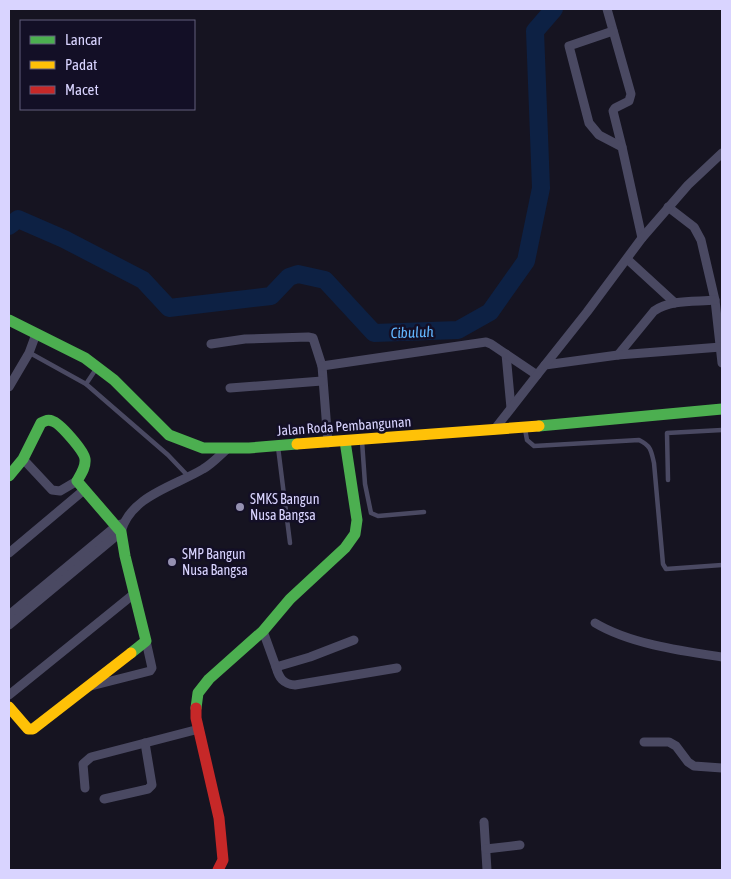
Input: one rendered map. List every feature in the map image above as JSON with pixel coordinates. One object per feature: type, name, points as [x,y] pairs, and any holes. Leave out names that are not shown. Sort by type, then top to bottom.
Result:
[{"type":"street","points":[[607,9],[631,94],[629,101],[613,111],[642,238]]},
{"type":"street","points":[[613,31],[569,46],[589,123],[599,134],[622,147]]},
{"type":"street","points":[[494,430],[587,312],[642,238],[688,185],[722,153]]},
{"type":"street","points":[[668,207],[694,227],[701,240],[715,300],[722,363]]},
{"type":"street","points":[[626,259],[675,303]]},
{"type":"street","points":[[618,355],[659,307],[675,303],[715,300]]},
{"type":"street","name":"Jalan Roda Pembangunan","points":[[9,320],[76,353],[97,366],[114,380],[169,435],[203,448],[227,449],[328,443],[525,428],[722,409]]},
{"type":"street","points":[[9,387],[30,352],[36,334]]},
{"type":"street","points":[[211,344],[245,339],[311,337],[322,366],[328,443]]},
{"type":"street","points":[[322,366],[486,342],[536,375]]},
{"type":"street","points":[[545,365],[618,355],[721,347]]},
{"type":"street","points":[[506,354],[511,408]]},
{"type":"street","points":[[230,388],[322,381]]},
{"type":"street","points":[[9,476],[23,460],[45,420],[53,420],[86,456],[80,485],[9,553]]},
{"type":"street","points":[[218,870],[223,860],[219,818],[196,718],[198,693],[209,679],[263,631],[290,598],[345,548],[355,534],[357,520],[346,441]]},
{"type":"street","points":[[10,619],[120,527],[134,510],[154,493],[189,477],[212,463],[227,449]]},
{"type":"street","points":[[23,460],[52,490],[60,491],[80,485]]},
{"type":"street","points":[[80,485],[120,527],[125,556],[144,628],[152,668],[150,671],[88,687]]},
{"type":"street","points":[[9,694],[135,593]]},
{"type":"street","points":[[595,623],[608,631],[631,639],[722,657]]},
{"type":"street","points":[[263,631],[282,680],[290,684],[294,685],[397,668]]},
{"type":"street","points":[[276,667],[310,657],[354,640]]},
{"type":"street","points":[[9,707],[26,727],[31,730],[146,641]]},
{"type":"street","points":[[85,788],[82,769],[86,760],[91,757],[199,729]]},
{"type":"street","points":[[644,742],[669,742],[676,746],[688,762],[694,766],[722,768]]},
{"type":"street","points":[[104,799],[148,789],[152,785],[146,743]]},
{"type":"street","points":[[484,822],[487,870]]},
{"type":"street","points":[[486,849],[520,845]]},
{"type":"lane","points":[[30,352],[86,384],[168,455],[189,477]]},
{"type":"lane","points":[[86,384],[97,366]]},
{"type":"lane","points":[[525,428],[527,440],[534,446],[639,440],[647,444],[651,450],[654,463],[663,564],[666,568],[676,569],[722,565]]},
{"type":"lane","points":[[668,480],[667,433],[722,430]]},
{"type":"lane","points":[[362,440],[365,484],[371,513],[378,516],[424,512]]},
{"type":"lane","points":[[278,446],[290,543]]},
{"type":"waterway","name":"Cibuluh","points":[[9,226],[18,219],[64,239],[143,280],[169,308],[271,296],[289,277],[298,274],[325,280],[374,333],[458,330],[490,312],[526,261],[541,188],[535,31],[554,9]]},
{"type":"traffic: fast","points":[[9,320],[85,358],[114,380],[169,435],[203,448],[249,448],[297,444]]},
{"type":"traffic: fast","points":[[539,426],[722,409]]},
{"type":"traffic: fast","points":[[9,476],[23,459],[41,423],[45,421],[51,420],[56,423],[81,450],[84,455],[85,465],[77,481],[121,532],[146,641],[131,653]]},
{"type":"traffic: fast","points":[[196,708],[198,693],[209,679],[263,631],[290,599],[345,548],[355,534],[357,520],[345,441]]},
{"type":"traffic: slow","points":[[297,444],[539,426]]},
{"type":"traffic: slow","points":[[9,707],[28,729],[33,729],[131,653]]},
{"type":"traffic: jam","points":[[196,708],[196,718],[219,818],[223,860],[218,870]]},
{"type":"place","name":"SMKS Bangun Nusa Bangsa","points":[[240,507]]},
{"type":"place","name":"SMP Bangun Nusa Bangsa","points":[[172,562]]}]
